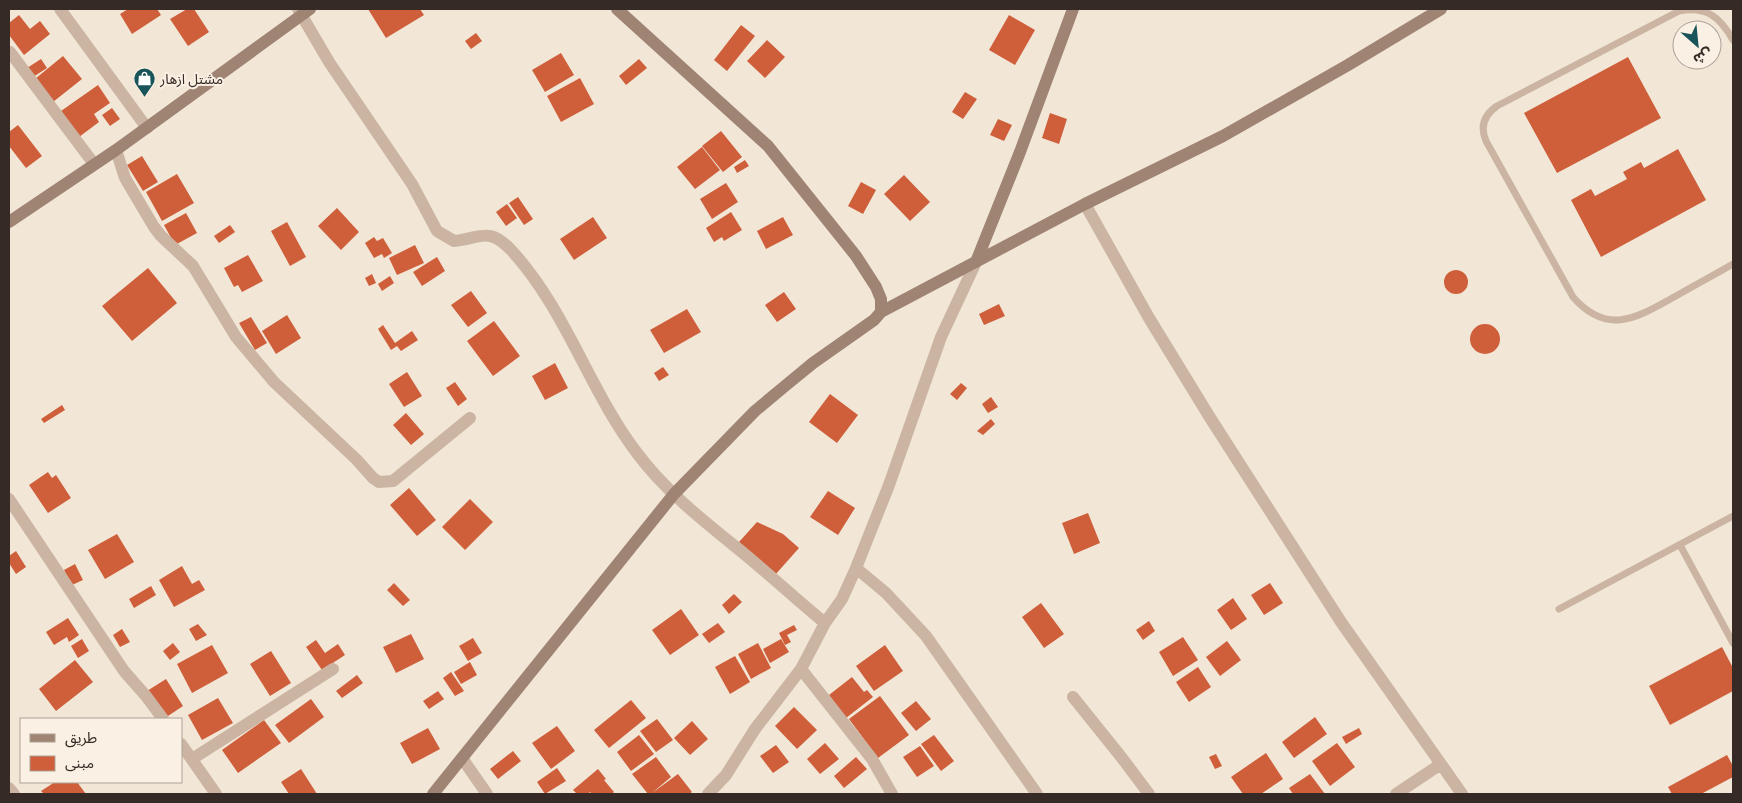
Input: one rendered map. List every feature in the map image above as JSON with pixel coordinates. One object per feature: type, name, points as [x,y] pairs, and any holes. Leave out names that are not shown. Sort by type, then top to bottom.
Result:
[{"type":"street","points":[[60,9],[146,128]]},
{"type":"street","points":[[617,9],[768,146],[856,256],[876,287],[881,299],[881,312]]},
{"type":"street","points":[[708,794],[726,775],[755,729],[801,669],[825,623],[842,599],[889,485],[941,337],[976,262],[1020,152],[1073,9]]},
{"type":"street","points":[[433,794],[674,494],[755,411],[813,363],[874,320],[881,312],[1085,204],[1223,136],[1348,65],[1441,9]]},
{"type":"street","points":[[9,222],[116,150],[303,11],[329,62],[412,184],[437,232],[454,241],[487,234],[498,239],[512,251],[547,296],[608,408],[636,452],[656,476],[674,494],[825,623]]},
{"type":"street","points":[[10,52],[94,164]]},
{"type":"street","points":[[116,150],[125,178],[154,227],[160,236],[193,266],[236,337],[274,382],[357,460],[373,478],[379,482],[393,481],[470,418]]},
{"type":"street","points":[[1085,204],[1209,416],[1341,622],[1462,794]]},
{"type":"street","points":[[9,499],[124,671],[162,718]]},
{"type":"street","points":[[856,568],[886,593],[926,636],[1036,794]]},
{"type":"street","points":[[192,758],[333,669]]},
{"type":"street","points":[[801,669],[872,759],[892,794]]},
{"type":"street","points":[[1073,698],[1149,794]]},
{"type":"street","points":[[182,745],[216,794]]},
{"type":"street","points":[[462,758],[487,794]]},
{"type":"street","points":[[1396,794],[1441,764]]},
{"type":"street","points":[[9,788],[14,794]]},
{"type":"lane","points":[[1733,40],[1721,22],[1709,13],[1695,9],[1679,11],[1497,106],[1485,119],[1483,130],[1486,141],[1573,297],[1596,316],[1615,320],[1634,318],[1733,264]]},
{"type":"lane","points":[[1559,609],[1733,516]]},
{"type":"lane","points":[[1680,545],[1733,643]]},
{"type":"building","points":[[128,9],[157,9],[161,15],[132,34],[120,14]]},
{"type":"building","points":[[187,9],[194,9],[209,32],[188,46],[170,19]]},
{"type":"building","points":[[368,9],[420,9],[424,15],[386,38]]},
{"type":"building","points":[[19,15],[30,29],[40,21],[50,34],[24,55],[9,35],[9,23]]},
{"type":"building","points":[[1009,15],[1035,30],[1015,65],[989,50]]},
{"type":"building","points":[[741,25],[755,36],[727,71],[714,60]]},
{"type":"building","points":[[476,33],[482,41],[471,49],[465,41]]},
{"type":"building","points":[[767,40],[785,57],[765,78],[747,61]]},
{"type":"building","points":[[561,53],[574,75],[545,92],[532,70]]},
{"type":"building","points":[[63,56],[82,79],[53,102],[35,79]]},
{"type":"building","points":[[1628,57],[1661,118],[1557,173],[1524,113]]},
{"type":"building","points":[[41,59],[47,68],[33,77],[27,68]]},
{"type":"building","points":[[639,59],[647,68],[626,85],[619,76]]},
{"type":"building","points":[[580,78],[594,104],[561,122],[547,96]]},
{"type":"building","points":[[98,85],[110,103],[94,114],[99,122],[79,137],[61,111]]},
{"type":"building","points":[[965,92],[977,99],[963,119],[952,112]]},
{"type":"building","points":[[112,108],[120,119],[110,126],[102,115]]},
{"type":"building","points":[[1050,113],[1067,119],[1059,144],[1042,138]]},
{"type":"building","points":[[998,119],[1012,125],[1004,141],[990,135]]},
{"type":"building","points":[[18,125],[42,156],[26,168],[9,146],[9,132]]},
{"type":"building","points":[[721,131],[742,157],[723,172],[702,146]]},
{"type":"building","points":[[702,147],[720,170],[695,189],[677,167]]},
{"type":"building","points":[[1678,149],[1706,200],[1601,257],[1571,200],[1591,189],[1595,196],[1627,179],[1623,172],[1641,162],[1644,168]]},
{"type":"building","points":[[142,156],[158,182],[143,191],[127,165]]},
{"type":"building","points":[[745,160],[749,166],[737,173],[734,167]]},
{"type":"building","points":[[177,174],[194,203],[162,221],[146,192]]},
{"type":"building","points":[[904,175],[930,202],[910,221],[884,194]]},
{"type":"building","points":[[861,182],[876,190],[863,214],[848,206]]},
{"type":"building","points":[[726,183],[738,202],[712,219],[700,199]]},
{"type":"building","points":[[518,197],[533,219],[524,225],[509,203]]},
{"type":"building","points":[[507,204],[517,218],[506,226],[496,212]]},
{"type":"building","points":[[337,208],[359,232],[341,250],[318,226]]},
{"type":"building","points":[[731,212],[742,230],[724,241],[722,237],[714,242],[706,228]]},
{"type":"building","points":[[186,213],[197,233],[175,245],[164,225]]},
{"type":"building","points":[[593,217],[607,238],[574,260],[560,239]]},
{"type":"building","points":[[783,217],[793,235],[766,249],[757,231]]},
{"type":"building","points":[[287,222],[306,257],[290,266],[271,231]]},
{"type":"building","points":[[230,225],[235,232],[219,243],[214,236]]},
{"type":"building","points":[[374,237],[377,241],[383,238],[392,253],[384,258],[382,254],[374,258],[365,243]]},
{"type":"building","points":[[415,245],[424,263],[397,275],[389,258]]},
{"type":"building","points":[[248,255],[263,281],[242,292],[238,285],[234,287],[224,268]]},
{"type":"building","points":[[437,257],[445,271],[422,286],[413,272]]},
{"type":"building","points":[[148,268],[177,303],[132,341],[102,306]]},
{"type":"building","points":[[1456,270],[1465,273],[1468,282],[1465,291],[1456,294],[1447,291],[1444,282],[1447,273]]},
{"type":"building","points":[[372,274],[376,283],[369,286],[365,278]]},
{"type":"building","points":[[390,276],[394,283],[382,291],[378,284]]},
{"type":"building","points":[[471,291],[487,313],[468,327],[451,305]]},
{"type":"building","points":[[784,292],[796,309],[777,322],[765,305]]},
{"type":"building","points":[[999,304],[1005,316],[984,325],[979,314]]},
{"type":"building","points":[[687,309],[701,332],[664,353],[650,330]]},
{"type":"building","points":[[287,315],[301,338],[276,354],[262,331]]},
{"type":"building","points":[[251,317],[267,343],[255,350],[239,323]]},
{"type":"building","points":[[494,321],[520,356],[493,376],[467,341]]},
{"type":"building","points":[[1485,324],[1496,328],[1500,339],[1496,350],[1485,354],[1474,350],[1470,339],[1474,328]]},
{"type":"building","points":[[383,325],[395,343],[412,331],[418,340],[401,351],[397,346],[391,350],[378,329]]},
{"type":"building","points":[[555,363],[568,388],[545,400],[532,376]]},
{"type":"building","points":[[663,367],[669,375],[659,381],[654,373]]},
{"type":"building","points":[[407,372],[422,396],[404,407],[389,384]]},
{"type":"building","points":[[455,382],[467,399],[458,406],[446,388]]},
{"type":"building","points":[[961,383],[967,388],[957,400],[950,394]]},
{"type":"building","points":[[830,394],[858,415],[837,443],[809,422]]},
{"type":"building","points":[[991,397],[998,407],[988,413],[982,404]]},
{"type":"building","points":[[62,405],[65,410],[44,423],[41,419]]},
{"type":"building","points":[[406,413],[424,434],[411,445],[393,425]]},
{"type":"building","points":[[991,419],[995,424],[983,435],[977,431]]},
{"type":"building","points":[[48,472],[52,478],[56,475],[71,498],[48,513],[29,485]]},
{"type":"building","points":[[409,488],[436,520],[417,536],[390,505]]},
{"type":"building","points":[[828,491],[855,508],[838,535],[810,517]]},
{"type":"building","points":[[470,499],[493,522],[465,550],[442,527]]},
{"type":"building","points":[[1088,513],[1100,543],[1074,554],[1062,523]]},
{"type":"building","points":[[757,522],[783,534],[799,548],[775,575],[739,542]]},
{"type":"building","points":[[117,534],[134,562],[105,579],[88,550]]},
{"type":"building","points":[[16,551],[26,567],[16,574],[9,563],[9,556]]},
{"type":"building","points":[[75,564],[83,580],[72,585],[64,570]]},
{"type":"building","points":[[182,566],[192,584],[199,580],[205,590],[174,607],[159,580]]},
{"type":"building","points":[[394,583],[410,600],[403,606],[387,590]]},
{"type":"building","points":[[1270,583],[1283,603],[1264,615],[1251,595]]},
{"type":"building","points":[[151,586],[156,595],[134,608],[129,599]]},
{"type":"building","points":[[734,594],[742,602],[729,614],[722,605]]},
{"type":"building","points":[[1233,598],[1247,619],[1231,630],[1217,610]]},
{"type":"building","points":[[1041,603],[1064,634],[1044,648],[1022,617]]},
{"type":"building","points":[[681,609],[699,635],[670,655],[652,630]]},
{"type":"building","points":[[68,618],[79,635],[69,642],[67,637],[54,645],[46,632]]},
{"type":"building","points":[[1149,621],[1155,631],[1143,640],[1136,630]]},
{"type":"building","points":[[718,623],[725,632],[709,643],[702,634]]},
{"type":"building","points":[[198,624],[207,635],[196,641],[189,629]]},
{"type":"building","points":[[794,625],[797,630],[787,635],[791,642],[785,645],[779,633]]},
{"type":"building","points":[[122,629],[130,642],[120,647],[113,635]]},
{"type":"building","points":[[411,634],[424,659],[396,673],[383,647]]},
{"type":"building","points":[[1183,637],[1198,660],[1173,676],[1159,652]]},
{"type":"building","points":[[473,638],[482,653],[468,661],[459,646]]},
{"type":"building","points":[[82,639],[89,651],[78,658],[71,646]]},
{"type":"building","points":[[781,639],[789,652],[770,663],[763,649]]},
{"type":"building","points":[[316,640],[325,653],[338,644],[345,655],[322,670],[306,647]]},
{"type":"building","points":[[1227,641],[1241,660],[1220,676],[1206,657]]},
{"type":"building","points":[[173,643],[180,652],[170,660],[163,651]]},
{"type":"building","points":[[758,643],[771,668],[751,679],[738,654]]},
{"type":"building","points":[[212,645],[228,673],[192,693],[177,664]]},
{"type":"building","points":[[885,645],[903,671],[874,691],[856,666]]},
{"type":"building","points":[[1722,647],[1733,668],[1733,691],[1670,725],[1649,686]]},
{"type":"building","points":[[271,651],[291,683],[270,696],[250,664]]},
{"type":"building","points":[[735,656],[750,682],[730,694],[715,667]]},
{"type":"building","points":[[75,660],[93,682],[56,711],[39,689]]},
{"type":"building","points":[[470,662],[477,675],[461,684],[454,672]]},
{"type":"building","points":[[1198,667],[1211,687],[1189,702],[1176,682]]},
{"type":"building","points":[[451,672],[464,691],[455,696],[443,678]]},
{"type":"building","points":[[357,675],[363,683],[342,698],[336,691]]},
{"type":"building","points":[[852,677],[864,692],[867,690],[873,697],[846,718],[829,695]]},
{"type":"building","points":[[166,679],[183,706],[165,718],[147,691]]},
{"type":"building","points":[[438,691],[444,699],[429,709],[423,701]]},
{"type":"building","points":[[880,696],[909,735],[878,758],[849,719]]},
{"type":"building","points":[[218,698],[233,723],[202,740],[188,715]]},
{"type":"building","points":[[311,699],[324,717],[289,743],[275,725]]},
{"type":"building","points":[[631,700],[646,718],[609,748],[594,730]]},
{"type":"building","points":[[916,701],[931,719],[916,731],[901,713]]},
{"type":"building","points":[[794,707],[817,730],[797,749],[775,726]]},
{"type":"building","points":[[1315,717],[1327,734],[1294,758],[1282,742]]},
{"type":"building","points":[[657,719],[673,740],[656,752],[640,731]]},
{"type":"building","points":[[264,720],[281,743],[238,773],[222,750]]},
{"type":"building","points":[[692,721],[708,739],[690,755],[674,738]]},
{"type":"building","points":[[557,726],[575,751],[551,769],[532,743]]},
{"type":"building","points":[[428,728],[440,749],[412,764],[400,743]]},
{"type":"building","points":[[1359,728],[1362,734],[1346,744],[1342,737]]},
{"type":"building","points":[[639,735],[654,754],[631,771],[617,752]]},
{"type":"building","points":[[934,735],[954,761],[941,771],[921,744]]},
{"type":"building","points":[[825,743],[839,759],[820,774],[807,759]]},
{"type":"building","points":[[1337,743],[1355,767],[1330,786],[1312,761]]},
{"type":"building","points":[[776,745],[789,762],[773,773],[760,756]]},
{"type":"building","points":[[920,746],[934,766],[917,777],[903,757]]},
{"type":"building","points":[[513,751],[521,761],[498,779],[490,769]]},
{"type":"building","points":[[1266,753],[1283,779],[1261,794],[1243,794],[1231,777]]},
{"type":"building","points":[[1216,754],[1222,766],[1215,769],[1209,757]]},
{"type":"building","points":[[1727,755],[1733,766],[1733,777],[1701,794],[1672,794],[1668,787]]},
{"type":"building","points":[[656,757],[671,777],[652,793],[678,774],[692,792],[689,794],[648,794],[632,774]]},
{"type":"building","points":[[856,757],[867,769],[844,788],[834,776]]},
{"type":"building","points":[[557,768],[566,781],[545,794],[537,782]]},
{"type":"building","points":[[301,769],[317,794],[289,794],[281,782]]},
{"type":"building","points":[[598,769],[614,792],[612,794],[592,794],[590,792],[588,794],[577,794],[573,790]]},
{"type":"building","points":[[1310,774],[1325,794],[1293,794],[1289,788]]},
{"type":"building","points":[[53,783],[78,783],[86,794],[44,794],[41,791]]},
{"type":"place","name":"مشتل ازهار","points":[[144,98]]}]
